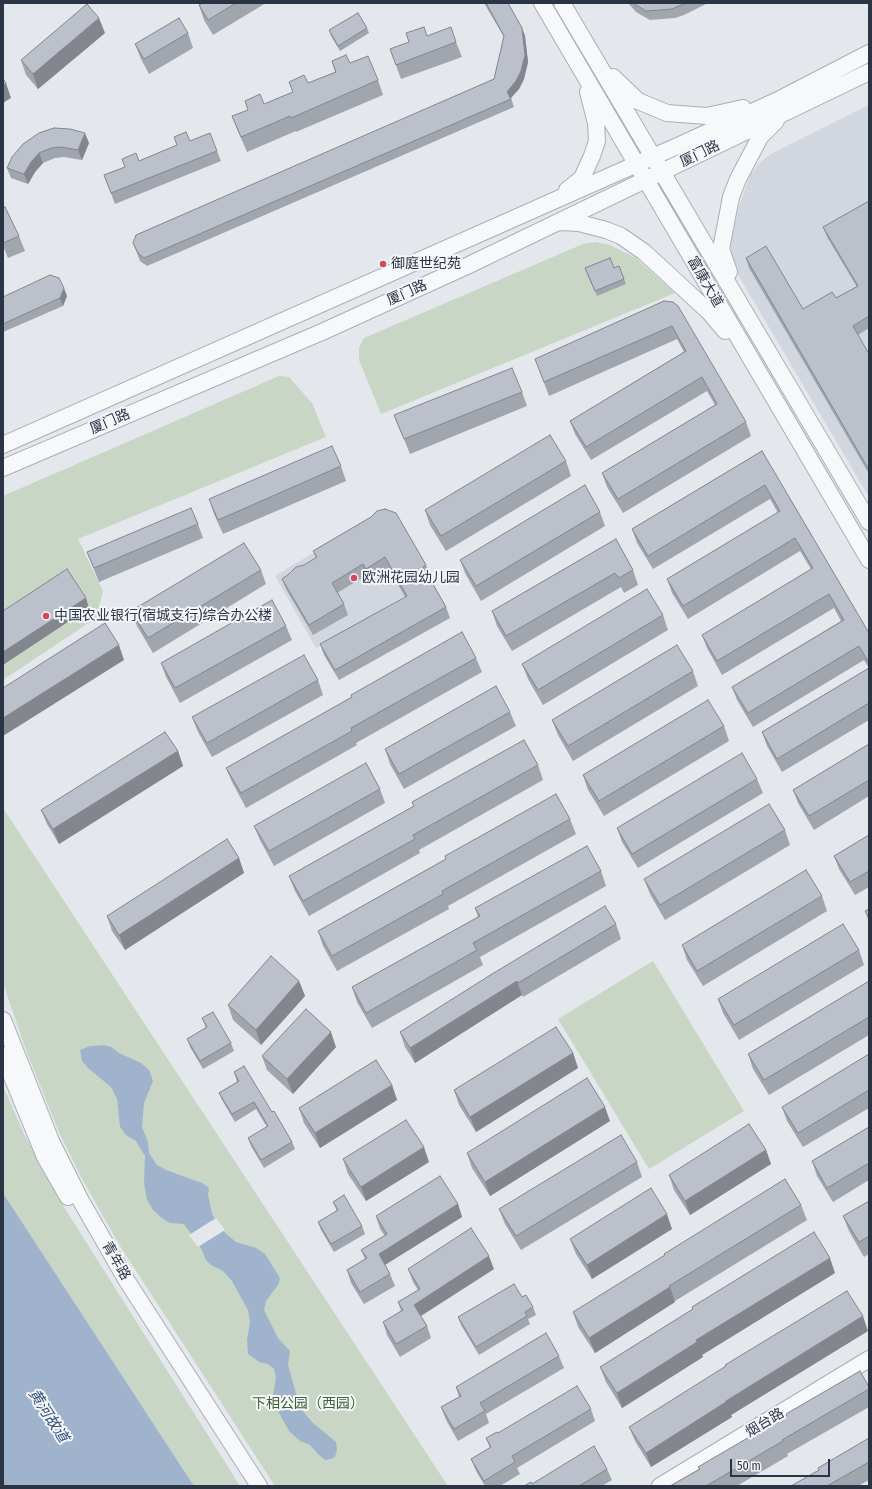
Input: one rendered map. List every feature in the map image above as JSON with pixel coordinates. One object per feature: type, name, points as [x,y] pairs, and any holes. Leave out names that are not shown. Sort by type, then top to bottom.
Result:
[{"type":"street","name":"富康大道","points":[[542,3],[869,560]]},
{"type":"street","name":"富康大道","points":[[562,3],[869,522]]},
{"type":"street","name":"厦门路","points":[[3,468],[327,329],[469,265],[662,173],[780,107],[869,53]]},
{"type":"street","points":[[595,60],[638,100],[666,113],[707,116],[780,107]]},
{"type":"street","points":[[555,201],[582,178],[592,156],[597,140],[596,123],[590,96],[579,66]]},
{"type":"street","name":"厦门路","points":[[3,445],[555,201],[653,156],[869,72]]},
{"type":"street","points":[[766,349],[728,270],[721,249],[731,197],[738,179],[760,137],[780,107]]},
{"type":"street","points":[[558,222],[579,223],[606,230],[621,236],[644,252],[710,313],[751,360]]},
{"type":"street","name":"青年路","points":[[3,1020],[51,1142],[81,1201],[127,1281],[259,1486]]},
{"type":"street","name":"青年路","points":[[3,1055],[45,1157],[118,1286],[248,1486]]},
{"type":"street","name":"烟台路","points":[[660,1486],[869,1359]]},
{"type":"shaded area","points":[[869,105],[869,497],[737,273],[731,254],[731,241],[739,206],[750,176],[759,163],[771,154]]},
{"type":"shaded area","name":"欧洲花园幼儿园","points":[[386,509],[395,514],[433,579],[316,648],[275,576]]},
{"type":"green space","points":[[596,242],[610,245],[636,258],[675,293],[381,414],[359,360],[359,347],[364,338],[583,244]]},
{"type":"green space","points":[[279,376],[289,377],[312,403],[326,437],[78,539],[103,591],[96,618],[3,680],[3,496]]},
{"type":"green space","name":"下相公园（西园）","points":[[3,808],[448,1486],[275,1486],[120,1246],[81,1177],[58,1130],[27,1053],[3,983]]},
{"type":"green space","points":[[653,961],[744,1111],[649,1169],[558,1019]]},
{"type":"green space","points":[[3,1086],[24,1134],[57,1196],[240,1486],[194,1486],[3,1193]]},
{"type":"water","points":[[104,1045],[111,1047],[119,1053],[141,1063],[149,1070],[153,1081],[144,1103],[142,1127],[148,1142],[149,1153],[157,1165],[166,1170],[202,1183],[209,1188],[208,1195],[212,1214],[225,1233],[236,1242],[256,1248],[265,1254],[280,1278],[278,1285],[266,1301],[264,1310],[278,1338],[290,1351],[288,1365],[300,1408],[313,1423],[336,1442],[337,1449],[335,1457],[325,1460],[310,1445],[300,1441],[289,1431],[280,1415],[273,1396],[276,1377],[274,1369],[268,1364],[259,1362],[248,1354],[247,1340],[250,1323],[248,1310],[232,1281],[223,1271],[211,1265],[206,1260],[202,1250],[184,1224],[170,1223],[162,1218],[153,1210],[147,1200],[144,1183],[145,1156],[136,1141],[126,1135],[120,1127],[117,1099],[111,1087],[88,1068],[82,1061],[80,1050],[90,1046]]},
{"type":"water","name":"黄河故道","points":[[3,1193],[194,1486],[3,1486]]},
{"type":"pier","points":[[216,1218],[225,1230],[198,1247],[189,1235]]},
{"type":"building","points":[[203,3],[236,3],[208,20],[199,5]]},
{"type":"building","points":[[486,3],[508,3],[522,28],[525,55],[521,71],[516,81],[507,92],[511,99],[144,258],[138,253],[133,243],[136,235],[494,79],[504,36]]},
{"type":"building","points":[[633,3],[686,3],[672,9],[646,11]]},
{"type":"building","points":[[87,4],[99,18],[33,74],[21,60]]},
{"type":"building","points":[[358,13],[367,28],[338,46],[329,30]]},
{"type":"building","points":[[179,18],[188,33],[144,59],[135,44]]},
{"type":"building","points":[[424,27],[427,36],[451,27],[456,42],[396,65],[390,49],[409,42],[406,33]]},
{"type":"building","points":[[346,55],[350,63],[368,56],[378,80],[291,118],[290,116],[241,137],[232,116],[248,110],[245,101],[260,94],[264,104],[293,92],[289,82],[304,75],[308,83],[336,72],[332,61]]},
{"type":"building","points":[[54,128],[70,129],[85,133],[78,150],[61,147],[51,148],[39,153],[31,162],[24,174],[7,168],[12,157],[23,144],[39,133]]},
{"type":"building","points":[[186,132],[190,141],[210,133],[217,151],[111,193],[104,175],[125,167],[122,159],[136,153],[139,161],[177,145],[174,137]]},
{"type":"building","points":[[869,201],[869,316],[853,326],[869,354],[869,470],[746,258],[766,246],[803,309],[832,292],[836,298],[858,286],[823,227]]},
{"type":"building","points":[[5,207],[19,236],[3,243],[3,208]]},
{"type":"building","points":[[610,258],[614,268],[619,266],[624,279],[595,291],[585,268]]},
{"type":"building","points":[[50,275],[59,278],[64,288],[60,298],[3,324],[3,297]]},
{"type":"building","points":[[664,301],[673,302],[678,306],[746,422],[618,499],[602,473],[717,404],[702,377],[586,447],[570,421],[686,351],[672,326],[544,382],[535,359]]},
{"type":"building","points":[[512,368],[522,392],[404,439],[394,415]]},
{"type":"building","points":[[550,435],[566,461],[441,536],[425,510]]},
{"type":"building","points":[[332,446],[341,466],[218,520],[209,499]]},
{"type":"building","points":[[762,451],[869,633],[869,663],[859,646],[748,713],[732,687],[844,620],[829,594],[717,661],[702,635],[813,568],[795,538],[683,606],[667,579],[780,511],[765,485],[648,556],[632,529]]},
{"type":"building","points":[[585,485],[600,512],[476,586],[460,560]]},
{"type":"building","points":[[191,508],[198,524],[94,568],[87,552]]},
{"type":"building","name":"欧洲花园幼儿园","points":[[385,509],[396,513],[426,565],[423,567],[446,607],[335,670],[320,644],[407,596],[385,557],[366,569],[363,564],[332,583],[344,604],[309,625],[282,579],[296,567],[304,565],[317,557],[313,551],[371,517],[377,511]]},
{"type":"building","points":[[616,539],[633,570],[619,578],[615,573],[506,636],[492,611]]},
{"type":"building","points":[[244,543],[261,570],[148,638],[131,611]]},
{"type":"building","name":"中国农业银行(宿城支行)综合办公楼","points":[[67,569],[86,598],[3,652],[3,611]]},
{"type":"building","points":[[647,589],[663,615],[538,690],[522,664]]},
{"type":"building","points":[[272,600],[286,626],[175,688],[161,663]]},
{"type":"building","points":[[105,623],[119,645],[3,718],[3,688]]},
{"type":"building","points":[[462,632],[476,658],[351,728],[352,731],[241,793],[226,768],[352,697],[351,695]]},
{"type":"building","points":[[677,645],[693,671],[568,746],[552,720]]},
{"type":"building","points":[[304,655],[318,680],[207,743],[192,717]]},
{"type":"building","points":[[869,668],[869,703],[777,759],[762,732]]},
{"type":"building","points":[[496,686],[510,712],[399,774],[385,749]]},
{"type":"building","points":[[708,700],[724,726],[599,801],[583,775]]},
{"type":"building","points":[[165,732],[178,751],[53,829],[41,810]]},
{"type":"building","points":[[524,740],[538,765],[413,835],[415,839],[303,901],[289,876],[414,806],[412,802]]},
{"type":"building","points":[[869,744],[869,780],[809,816],[793,790]]},
{"type":"building","points":[[742,753],[757,779],[632,854],[617,828]]},
{"type":"building","points":[[366,763],[380,789],[269,851],[254,826]]},
{"type":"building","points":[[556,794],[570,819],[442,891],[443,894],[332,956],[318,931],[446,859],[445,856]]},
{"type":"building","points":[[769,804],[785,830],[660,905],[644,879]]},
{"type":"building","points":[[869,835],[869,871],[850,882],[834,856]]},
{"type":"building","points":[[227,839],[239,858],[119,935],[107,916]]},
{"type":"building","points":[[587,846],[601,871],[473,943],[477,950],[366,1013],[352,987],[480,916],[475,908]]},
{"type":"building","points":[[806,870],[822,896],[697,971],[682,945]]},
{"type":"building","points":[[605,906],[616,924],[518,983],[517,981],[410,1048],[400,1032],[492,974]]},
{"type":"building","points":[[869,909],[869,918],[865,911]]},
{"type":"building","points":[[843,924],[859,950],[734,1025],[718,999]]},
{"type":"building","points":[[271,956],[299,981],[256,1030],[228,1005]]},
{"type":"building","points":[[869,981],[869,1017],[764,1080],[748,1054]]},
{"type":"building","points":[[306,1009],[331,1032],[287,1079],[262,1056]]},
{"type":"building","points":[[213,1012],[231,1043],[200,1061],[187,1039],[207,1027],[202,1018]]},
{"type":"building","points":[[556,1027],[573,1053],[470,1117],[454,1090]]},
{"type":"building","points":[[869,1054],[869,1090],[798,1133],[782,1107]]},
{"type":"building","points":[[376,1060],[392,1085],[315,1133],[299,1108]]},
{"type":"building","points":[[244,1066],[272,1112],[274,1111],[292,1142],[261,1160],[248,1138],[268,1126],[254,1102],[232,1114],[219,1093],[239,1081],[234,1072]]},
{"type":"building","points":[[587,1078],[605,1107],[485,1182],[467,1153]]},
{"type":"building","points":[[406,1120],[424,1147],[361,1187],[343,1159]]},
{"type":"building","points":[[749,1124],[766,1150],[685,1201],[669,1175]]},
{"type":"building","points":[[869,1127],[869,1163],[827,1188],[812,1161]]},
{"type":"building","points":[[621,1135],[637,1162],[516,1236],[499,1209]]},
{"type":"building","points":[[440,1176],[458,1204],[379,1254],[390,1274],[360,1292],[347,1270],[367,1258],[361,1250],[387,1234],[376,1216]]},
{"type":"building","points":[[785,1179],[801,1205],[669,1286],[670,1287],[589,1338],[573,1312]]},
{"type":"building","points":[[651,1188],[667,1214],[587,1265],[570,1239]]},
{"type":"building","points":[[344,1195],[362,1226],[331,1244],[318,1222],[338,1210],[333,1202]]},
{"type":"building","points":[[869,1201],[869,1236],[859,1242],[843,1216]]},
{"type":"building","points":[[471,1228],[489,1256],[414,1305],[427,1326],[396,1344],[383,1322],[403,1310],[398,1302],[420,1289],[408,1269]]},
{"type":"building","points":[[814,1232],[830,1258],[696,1340],[697,1342],[617,1393],[600,1367],[693,1309],[692,1307]]},
{"type":"building","points":[[514,1284],[522,1297],[526,1295],[533,1307],[525,1312],[527,1316],[476,1347],[458,1317]]},
{"type":"building","points":[[847,1291],[863,1316],[726,1401],[646,1453],[629,1427],[726,1366],[725,1365]]},
{"type":"building","points":[[546,1333],[559,1356],[480,1403],[485,1411],[454,1429],[441,1407],[461,1396],[456,1387]]},
{"type":"building","points":[[860,1371],[869,1389],[706,1486],[670,1486],[700,1469],[698,1467]]},
{"type":"building","points":[[577,1386],[591,1409],[512,1456],[515,1462],[484,1481],[471,1459],[491,1447],[486,1438],[497,1432],[498,1433]]},
{"type":"building","points":[[869,1438],[869,1462],[827,1486],[791,1486],[819,1470],[818,1468]]},
{"type":"building","points":[[594,1446],[607,1469],[579,1486],[524,1486],[531,1482],[532,1484]]},
{"type":"place","name":"御庭世纪苑","points":[[383,264]]},
{"type":"place","name":"欧洲花园幼儿园","points":[[354,578]]},
{"type":"place","name":"中国农业银行(宿城支行)综合办公楼","points":[[46,616]]}]
